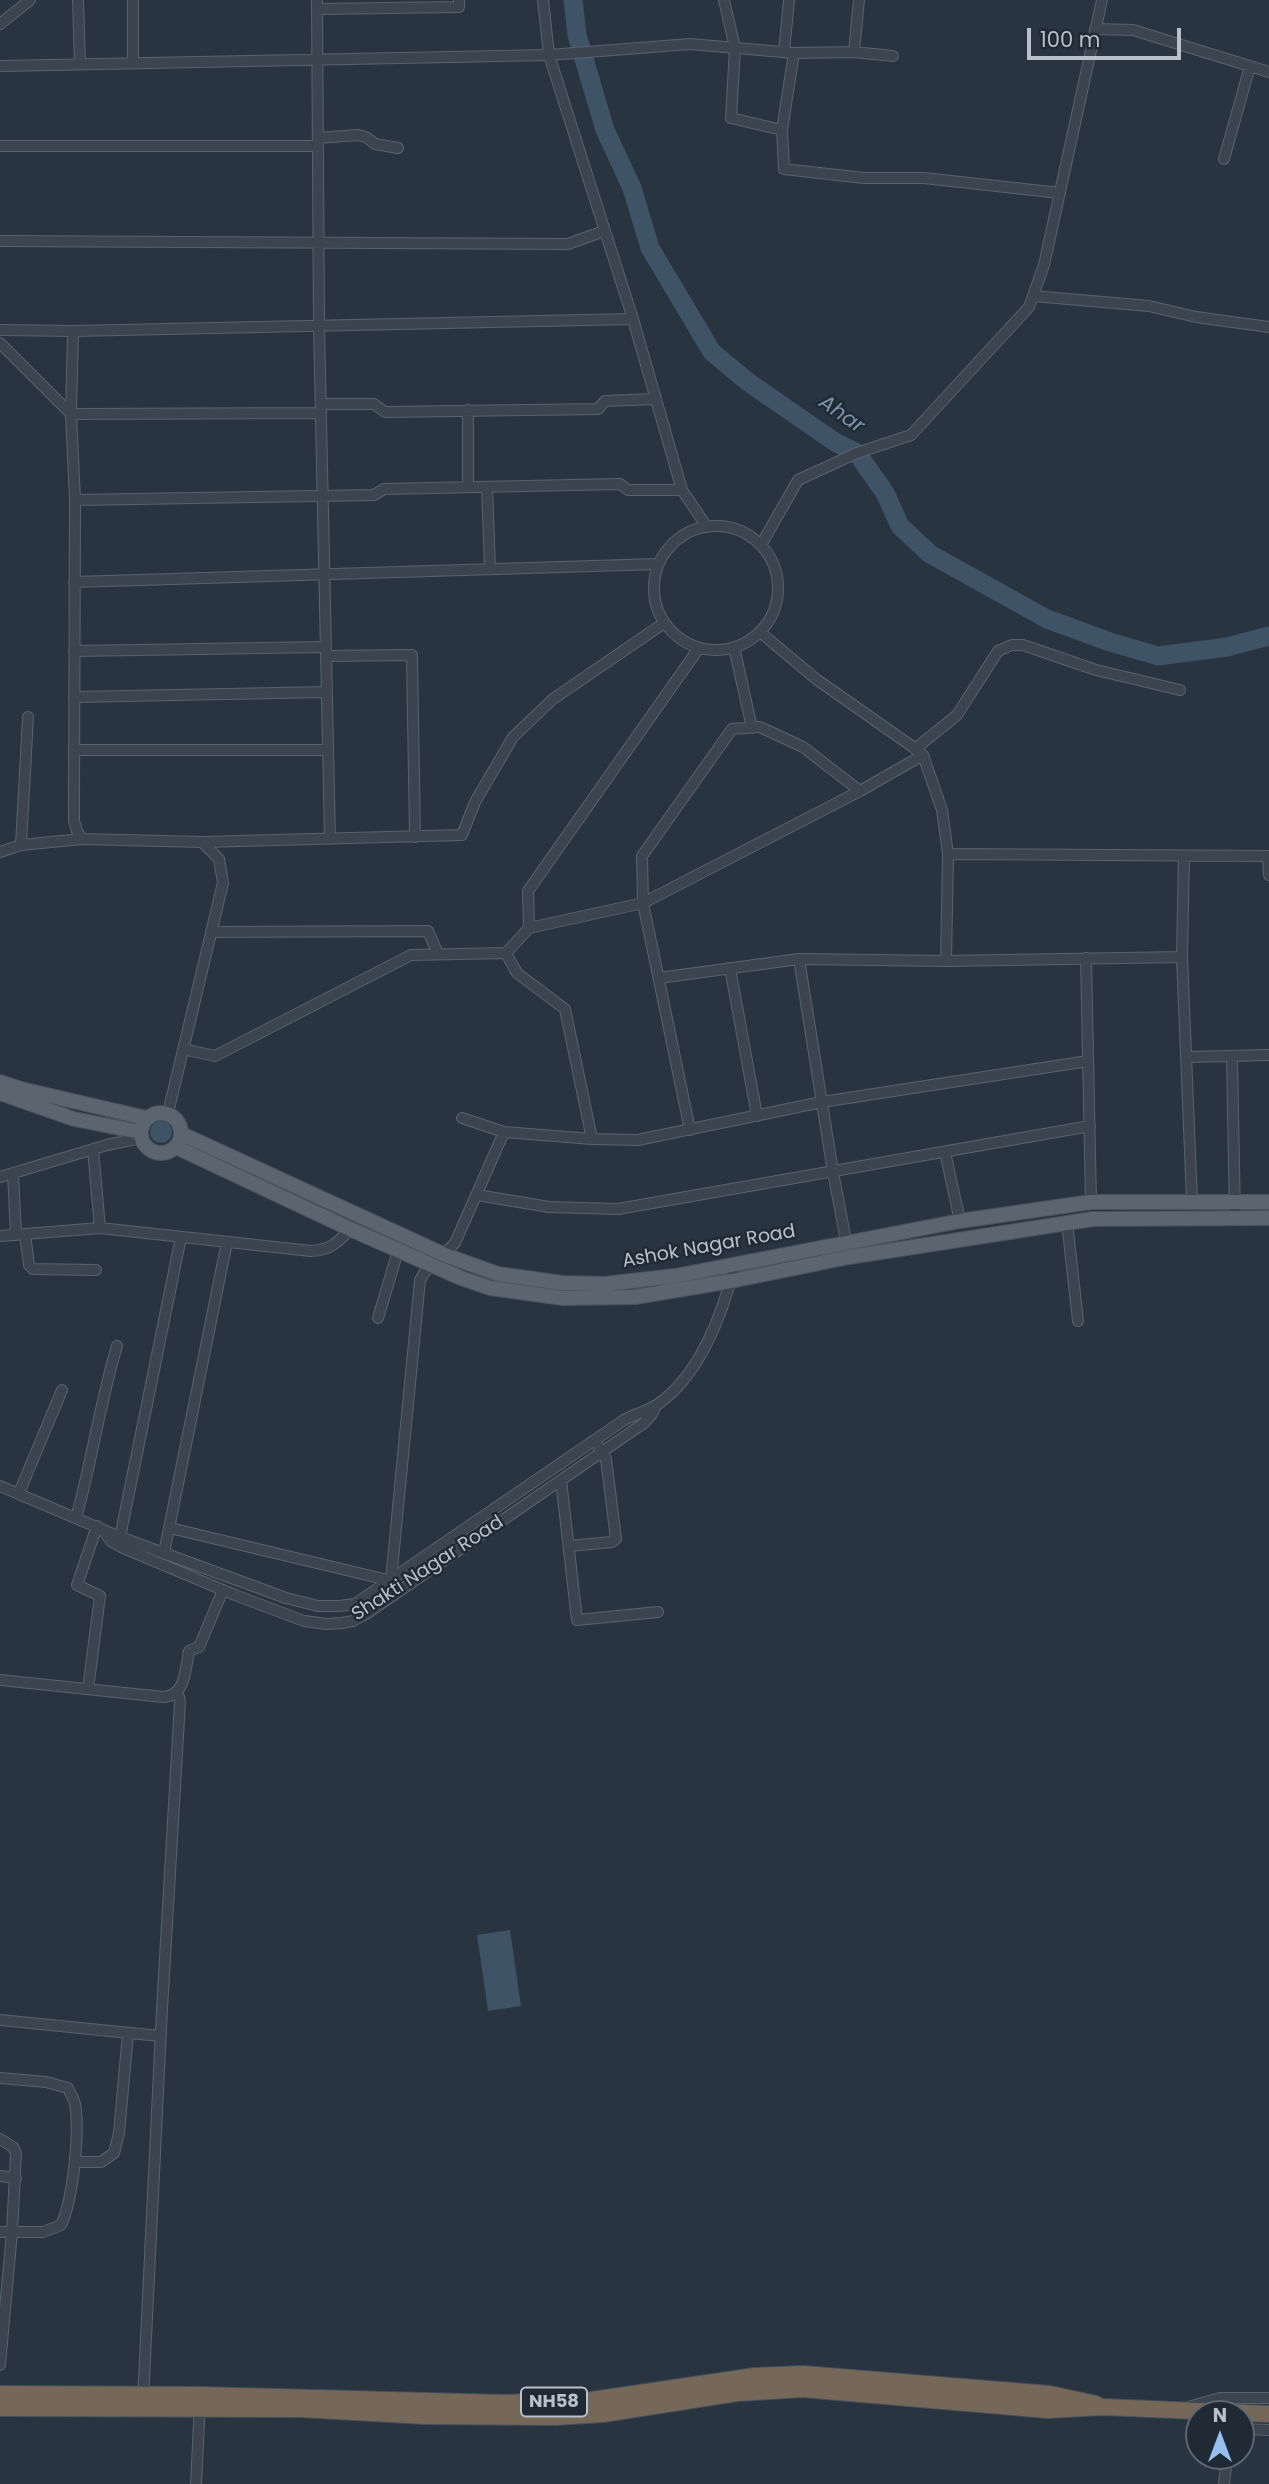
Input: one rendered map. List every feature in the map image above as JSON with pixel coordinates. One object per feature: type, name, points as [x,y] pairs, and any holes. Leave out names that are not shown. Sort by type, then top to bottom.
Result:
[{"type":"highway","name":"NH58","points":[[0,2408],[142,2402],[555,2402],[592,2400],[755,2376],[803,2374],[1050,2394],[1103,2407],[1185,2411]]},
{"type":"highway","name":"NH58","points":[[0,2394],[142,2402]]},
{"type":"main road","points":[[0,1082],[143,1129]]},
{"type":"main road","points":[[0,1093],[74,1119],[143,1129]]},
{"type":"main road","points":[[168,1113],[177,1119],[179,1141],[163,1153],[144,1144],[143,1129],[152,1114],[168,1113]]},
{"type":"main road","points":[[179,1141],[349,1229],[432,1266],[490,1288],[580,1299],[635,1297],[731,1281],[849,1256],[1067,1222],[1093,1219],[1269,1217]]},
{"type":"main road","name":"Ashok Nagar Road","points":[[179,1141],[445,1255],[498,1273],[562,1283],[636,1282],[846,1241],[1091,1202],[1269,1202]]},
{"type":"street","points":[[0,24],[30,0]]},
{"type":"street","points":[[78,0],[80,64]]},
{"type":"street","points":[[133,0],[133,63]]},
{"type":"street","points":[[330,839],[319,325],[317,5],[459,6],[459,0]]},
{"type":"street","points":[[543,0],[549,55],[633,319],[682,490],[708,527]]},
{"type":"street","points":[[724,0],[735,48],[731,118],[782,130]]},
{"type":"street","points":[[789,0],[789,52],[782,130],[784,169],[864,178],[924,177],[1060,193]]},
{"type":"street","points":[[854,52],[859,0]]},
{"type":"street","points":[[761,545],[798,480],[857,453],[911,435],[1029,307],[1044,265],[1102,0]]},
{"type":"street","points":[[1095,29],[1133,30],[1269,72]]},
{"type":"street","points":[[0,66],[549,55],[690,44],[789,52],[854,52],[893,56]]},
{"type":"street","points":[[1224,159],[1250,66]]},
{"type":"street","points":[[0,146],[318,142],[358,135],[375,144],[398,148]]},
{"type":"street","points":[[0,241],[568,244],[604,231]]},
{"type":"street","points":[[1033,296],[1149,306],[1196,317],[1269,327]]},
{"type":"street","points":[[0,330],[73,331],[633,319]]},
{"type":"street","points":[[73,331],[71,414],[75,500],[74,821],[82,839]]},
{"type":"street","points":[[0,343],[71,414],[321,408],[374,404],[385,412],[598,409],[605,401],[655,399]]},
{"type":"street","points":[[467,410],[468,487]]},
{"type":"street","points":[[75,500],[374,495],[384,489],[620,484],[628,489],[682,490]]},
{"type":"street","points":[[487,487],[490,569]]},
{"type":"street","points":[[708,527],[730,527],[750,536],[761,545],[774,563],[779,587],[776,609],[767,625],[751,640],[726,650],[699,648],[683,642],[664,623],[655,603],[653,585],[658,564],[677,539],[696,529],[708,527]]},
{"type":"street","points":[[75,582],[658,564]]},
{"type":"street","points":[[0,852],[21,845],[82,839],[202,842],[462,835],[475,802],[513,737],[553,699],[664,623]]},
{"type":"street","points":[[760,632],[816,678],[919,752],[942,810],[948,854],[946,961]]},
{"type":"street","points":[[183,1049],[215,1056],[411,954],[506,953],[529,928],[643,903],[860,791],[919,752],[957,715],[998,651],[1012,645],[1023,645],[1096,670],[1180,690]]},
{"type":"street","points":[[734,647],[752,728]]},
{"type":"street","points":[[529,928],[528,891],[699,648]]},
{"type":"street","points":[[74,651],[326,651],[412,655],[415,837]]},
{"type":"street","points":[[74,697],[327,692]]},
{"type":"street","points":[[21,845],[28,717]]},
{"type":"street","points":[[690,1130],[643,903],[642,856],[732,729],[760,727],[803,747],[860,791]]},
{"type":"street","points":[[75,750],[328,750]]},
{"type":"street","points":[[168,1113],[223,883],[219,859],[202,842]]},
{"type":"street","points":[[948,854],[1269,856],[1269,875]]},
{"type":"street","points":[[1184,856],[1182,957],[1192,1201]]},
{"type":"street","points":[[211,932],[428,931],[438,954]]},
{"type":"street","points":[[506,953],[517,973],[565,1009],[592,1139]]},
{"type":"street","points":[[659,978],[799,959],[946,961],[1182,957]]},
{"type":"street","points":[[1086,958],[1091,1202]]},
{"type":"street","points":[[799,959],[846,1241]]},
{"type":"street","points":[[730,968],[757,1116]]},
{"type":"street","points":[[1186,1056],[1269,1055]]},
{"type":"street","points":[[1232,1056],[1235,1218]]},
{"type":"street","points":[[462,1118],[504,1132],[638,1140],[822,1102],[1088,1061]]},
{"type":"street","points":[[477,1195],[549,1207],[618,1209],[1090,1125]]},
{"type":"street","points":[[0,1177],[93,1149],[143,1129]]},
{"type":"street","points":[[403,1589],[396,1577],[394,1543],[420,1280],[455,1243],[504,1132]]},
{"type":"street","points":[[93,1149],[100,1228]]},
{"type":"street","points":[[945,1152],[960,1221]]},
{"type":"street","points":[[13,1173],[20,1234],[33,1269],[96,1270]]},
{"type":"street","points":[[1067,1222],[1078,1321]]},
{"type":"street","points":[[0,1236],[100,1228],[323,1251],[335,1245],[349,1229]]},
{"type":"street","points":[[121,1537],[181,1237]]},
{"type":"street","points":[[164,1553],[227,1242]]},
{"type":"street","points":[[379,1318],[398,1251]]},
{"type":"street","name":"Shakti Nagar Road","points":[[99,1527],[112,1542],[123,1548],[304,1621],[327,1624],[360,1618],[649,1418],[656,1406],[675,1389],[698,1361],[731,1281],[735,1264]]},
{"type":"street","points":[[76,1518],[117,1346]]},
{"type":"street","points":[[19,1493],[62,1390]]},
{"type":"street","name":"Shakti Nagar Road","points":[[0,1486],[121,1537],[261,1589],[318,1606],[340,1606],[355,1604],[594,1440],[633,1415],[656,1406]]},
{"type":"street","points":[[569,1546],[612,1542],[616,1539],[607,1462],[603,1451],[594,1440]]},
{"type":"street","points":[[561,1480],[577,1620],[658,1612]]},
{"type":"street","points":[[89,1689],[100,1596],[77,1585],[99,1527]]},
{"type":"street","points":[[170,1528],[396,1577]]},
{"type":"street","points":[[142,2402],[180,1702],[177,1693],[189,1651],[199,1647],[223,1590]]},
{"type":"street","points":[[0,1680],[163,1697],[177,1693]]},
{"type":"street","points":[[0,2020],[160,2036]]},
{"type":"street","points":[[75,2162],[101,2162],[114,2153],[119,2133],[128,2033]]},
{"type":"street","points":[[0,2078],[46,2082],[68,2088],[75,2102],[75,2162],[66,2214],[61,2225],[43,2232],[0,2232]]},
{"type":"street","points":[[0,2139],[13,2147],[16,2153],[0,2365]]},
{"type":"street","points":[[0,2176],[16,2178]]},
{"type":"street","points":[[1179,2410],[1220,2398],[1269,2398]]},
{"type":"street","points":[[196,2484],[200,2402]]},
{"type":"water","points":[[161,1121],[169,1124],[172,1132],[169,1140],[161,1143],[153,1140],[150,1132],[153,1124]]},
{"type":"water","points":[[510,1930],[521,2006],[488,2011],[477,1935]]},
{"type":"waterway","name":"Ahar","points":[[573,0],[577,35],[605,130],[632,188],[650,248],[712,352],[748,382],[835,442],[857,453],[885,493],[900,526],[930,554],[1047,619],[1158,656],[1227,647],[1269,636]]}]
